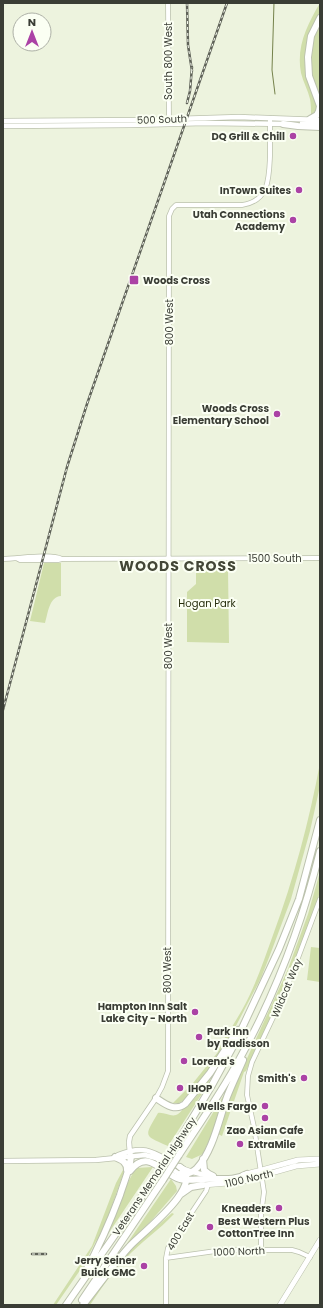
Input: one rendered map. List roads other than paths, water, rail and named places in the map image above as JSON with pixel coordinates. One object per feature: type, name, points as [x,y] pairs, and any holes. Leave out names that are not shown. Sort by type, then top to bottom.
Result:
[{"type":"highway","points":[[310,118],[317,115],[320,110],[308,72],[308,53],[311,36],[320,18]]},
{"type":"highway","points":[[314,91],[320,101]]},
{"type":"highway","points":[[283,124],[320,127]]},
{"type":"highway","name":"Veterans Memorial Highway","points":[[66,1305],[172,1152],[211,1087],[259,994],[280,949],[299,899],[320,820]]},
{"type":"highway","name":"Veterans Memorial Highway","points":[[79,1305],[179,1155],[236,1066],[286,960],[298,927],[320,851]]},
{"type":"highway","points":[[156,1098],[176,1108],[185,1104],[210,1073],[259,994]]},
{"type":"highway","points":[[126,1176],[136,1165],[142,1162],[156,1164],[176,1178],[186,1175],[197,1168],[204,1158],[212,1140],[227,1096],[264,1008]]},
{"type":"highway","points":[[72,1297],[102,1240],[130,1164],[130,1154]]},
{"type":"highway","points":[[115,1157],[122,1160],[126,1164],[126,1176]]},
{"type":"highway","points":[[204,1158],[204,1170],[213,1176]]},
{"type":"highway","points":[[180,1167],[186,1175],[229,1179],[246,1174]]},
{"type":"highway","points":[[180,1195],[186,1175]]},
{"type":"highway","points":[[83,1305],[129,1246],[167,1211],[180,1195],[191,1187],[205,1185]]},
{"type":"main road","name":"500 South","points":[[3,126],[169,121],[200,118],[270,121],[283,124],[320,123]]},
{"type":"main road","points":[[189,123],[200,118]]},
{"type":"main road","name":"500 South","points":[[3,121],[169,121],[189,123],[270,121],[310,118],[320,120]]},
{"type":"main road","points":[[156,1098],[130,1136],[130,1154],[140,1150],[151,1151],[159,1154],[180,1167]]},
{"type":"main road","name":"1100 North","points":[[3,1161],[91,1160],[130,1154],[152,1156],[186,1175],[194,1184],[205,1185],[240,1182],[300,1166],[320,1164]]},
{"type":"main road","points":[[186,1175],[230,1176],[246,1174],[298,1160],[320,1158]]},
{"type":"main road","points":[[280,1305],[320,1240]]},
{"type":"street","name":"South 800 West","points":[[168,3],[169,121]]},
{"type":"street","name":"800 West","points":[[156,1098],[164,1083],[168,1071],[169,220],[170,213],[176,205],[242,205],[251,203],[261,196],[268,182],[270,121]]},
{"type":"street","name":"1500 South","points":[[3,559],[18,559],[21,557],[58,557],[62,559],[320,558]]},
{"type":"street","name":"Wildcat Way","points":[[261,1250],[261,1215],[264,1195],[247,1091],[248,1073],[289,984],[320,899]]},
{"type":"street","name":"400 East","points":[[166,1305],[167,1250],[206,1191],[205,1185]]},
{"type":"street","name":"1000 North","points":[[166,1258],[223,1250],[294,1250],[310,1257]]},
{"type":"waterway","points":[[274,3],[272,70],[275,94]]},
{"type":"railway","points":[[187,3],[188,45],[192,71]]},
{"type":"railway","points":[[3,710],[67,467],[87,404],[227,3]]},
{"type":"railway","points":[[187,103],[190,91],[192,67]]},
{"type":"railway","points":[[32,1254],[46,1254]]},
{"type":"place","name":"DQ Grill & Chill","points":[[293,136]]},
{"type":"place","name":"InTown Suites","points":[[299,190]]},
{"type":"place","name":"Utah Connections Academy","points":[[293,220]]},
{"type":"place","name":"Woods Cross","points":[[134,280]]},
{"type":"place","name":"Woods Cross Elementary School","points":[[277,414]]},
{"type":"place","name":"Hampton Inn Salt Lake City - North","points":[[195,1012]]},
{"type":"place","name":"Park Inn by Radisson","points":[[199,1037]]},
{"type":"place","name":"Lorena's","points":[[184,1061]]},
{"type":"place","name":"Smith's","points":[[304,1078]]},
{"type":"place","name":"IHOP","points":[[180,1088]]},
{"type":"place","name":"Wells Fargo","points":[[265,1106]]},
{"type":"place","name":"Zao Asian Cafe","points":[[265,1118]]},
{"type":"place","name":"ExtraMile","points":[[240,1144]]},
{"type":"place","name":"Kneaders","points":[[279,1208]]},
{"type":"place","name":"Best Western Plus CottonTree Inn","points":[[210,1227]]},
{"type":"place","name":"Jerry Seiner Buick GMC","points":[[144,1266]]},
{"type":"district","name":"WOODS CROSS","points":[[178,566]]},
{"type":"park label","name":"Hogan Park","points":[[207,603]]}]
